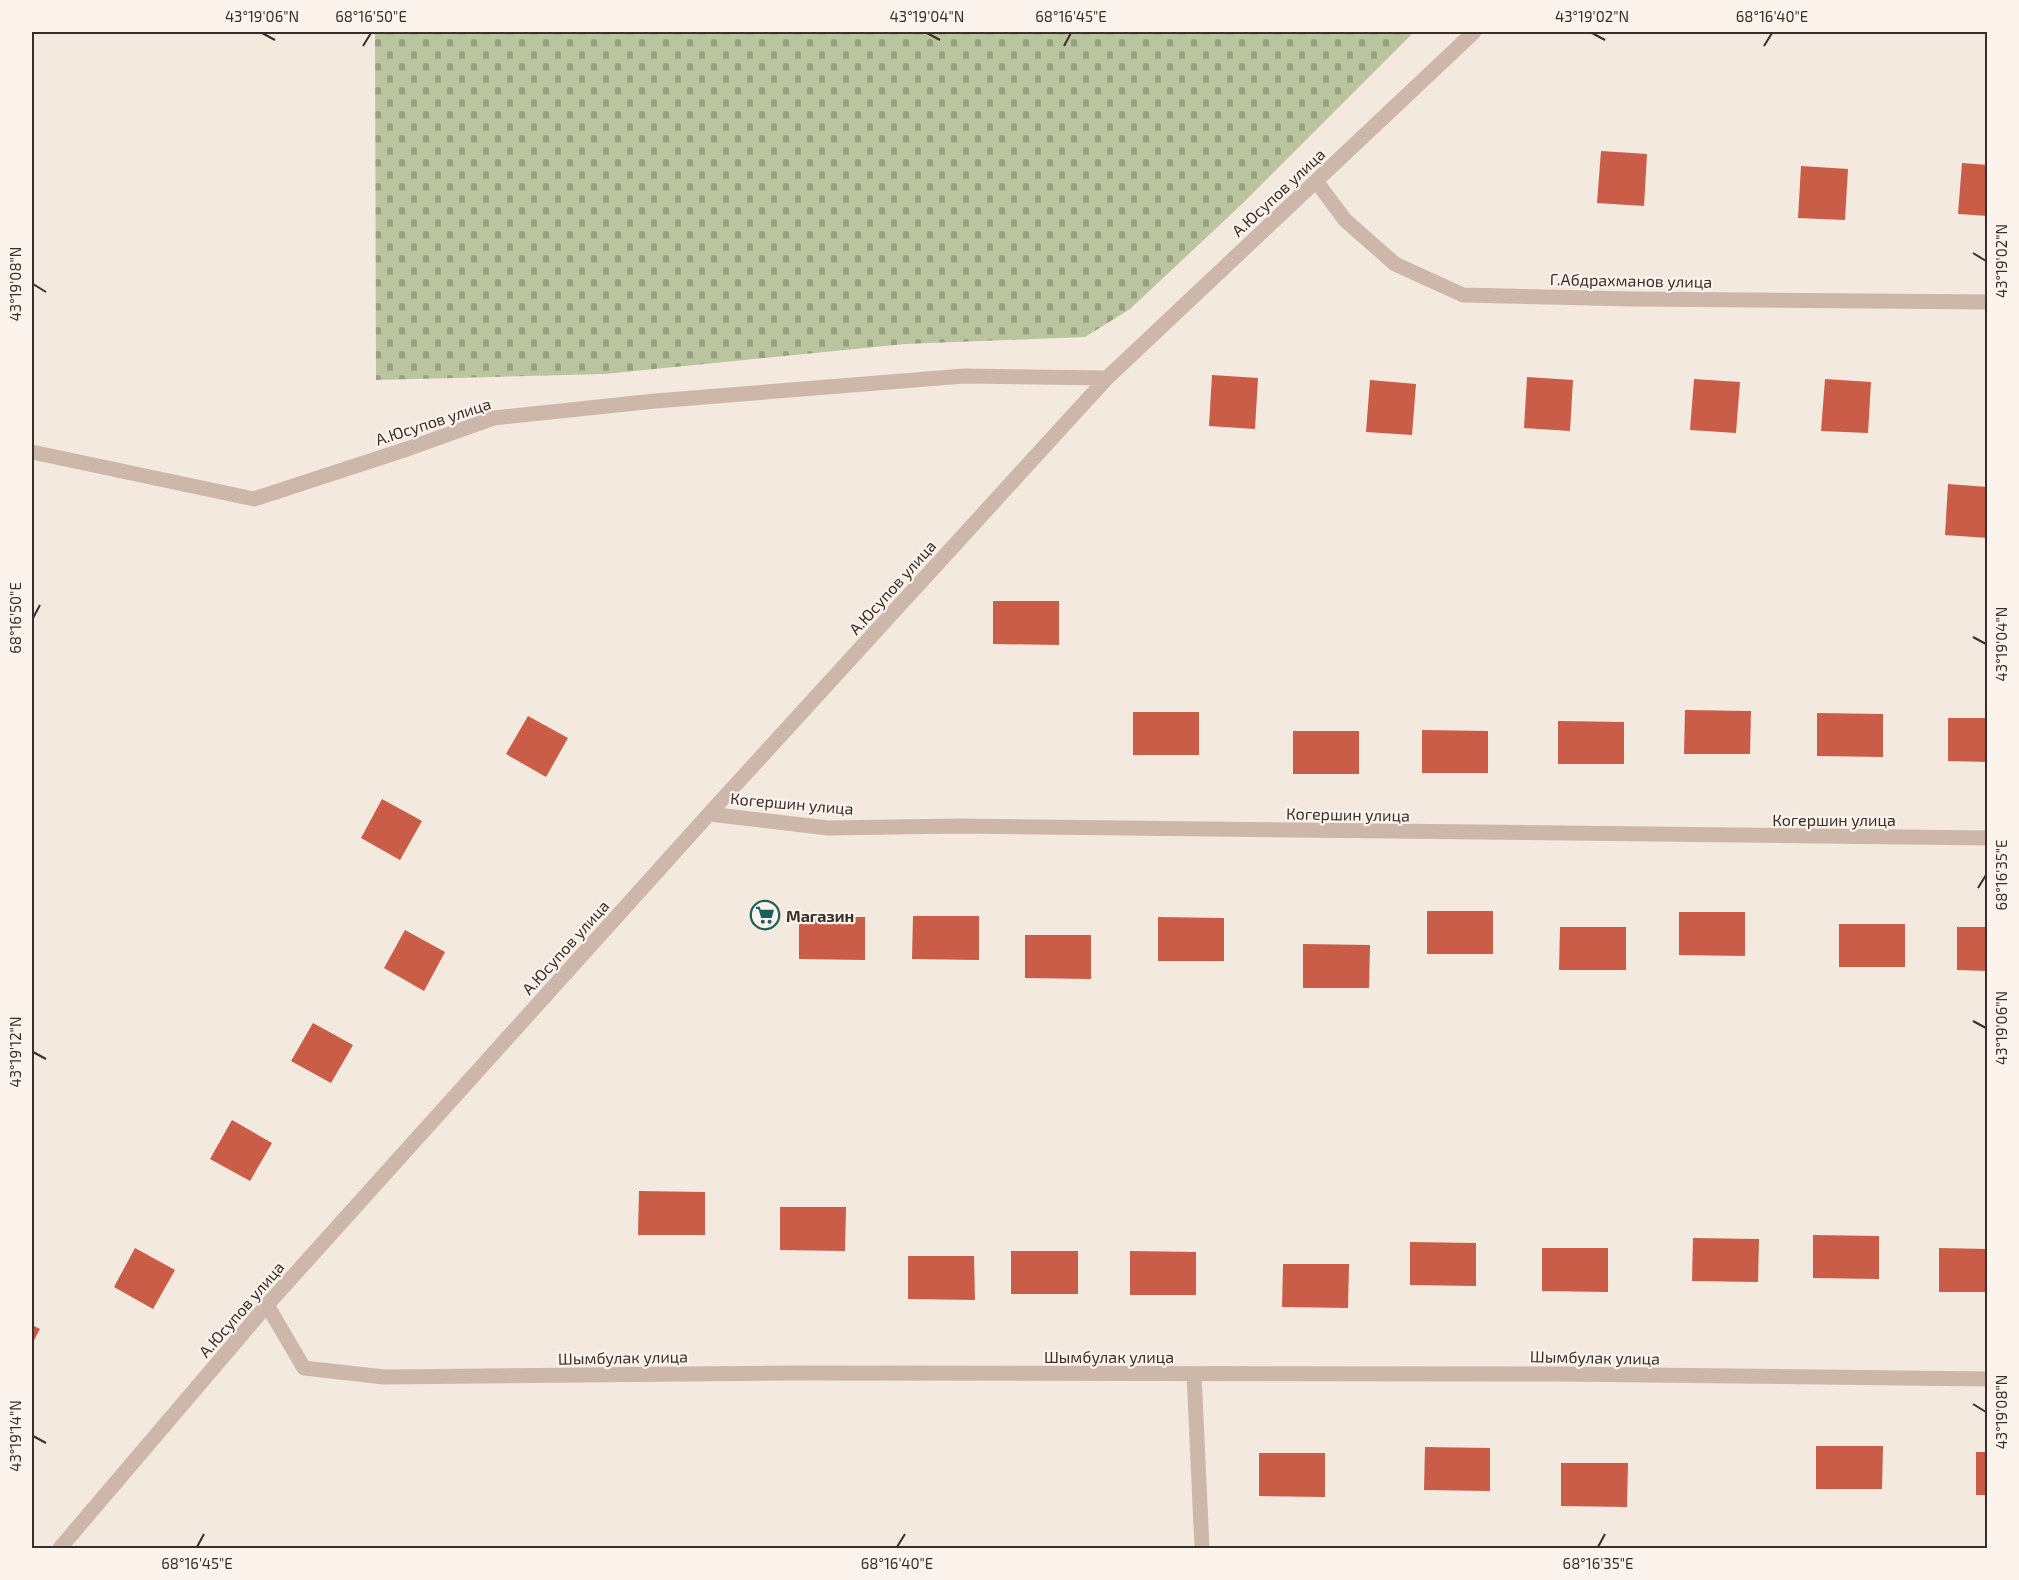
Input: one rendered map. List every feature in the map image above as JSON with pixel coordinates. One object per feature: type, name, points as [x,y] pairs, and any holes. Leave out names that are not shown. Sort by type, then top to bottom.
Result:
[{"type":"street","name":"А.Юсупов улица","points":[[60,1548],[267,1305],[1107,378],[1474,32]]},
{"type":"street","name":"Г.Абдрахманов улица","points":[[1316,182],[1345,220],[1395,264],[1462,295],[1988,303]]},
{"type":"street","name":"А.Юсупов улица","points":[[32,452],[254,499],[494,418],[655,401],[964,376],[1107,378]]},
{"type":"street","name":"Когершин улица","points":[[710,814],[828,828],[960,826],[1988,838]]},
{"type":"street","name":"Шымбулак улица","points":[[267,1305],[304,1368],[384,1377],[790,1373],[1556,1374],[1988,1379]]},
{"type":"street","points":[[1194,1374],[1202,1548]]},
{"type":"green space","points":[[375,32],[1414,32],[1241,205],[1130,309],[1085,337],[905,344],[605,374],[376,380]]},
{"type":"building","points":[[1601,151],[1647,154],[1644,206],[1597,203]]},
{"type":"building","points":[[1962,163],[1988,165],[1988,216],[1958,214]]},
{"type":"building","points":[[1801,166],[1848,169],[1845,220],[1798,218]]},
{"type":"building","points":[[1212,375],[1258,378],[1255,429],[1209,426]]},
{"type":"building","points":[[1527,377],[1573,380],[1570,431],[1524,428]]},
{"type":"building","points":[[1694,379],[1740,382],[1736,433],[1690,430]]},
{"type":"building","points":[[1825,379],[1871,382],[1868,433],[1821,431]]},
{"type":"building","points":[[1370,380],[1416,384],[1412,435],[1366,432]]},
{"type":"building","points":[[1948,484],[1988,487],[1988,538],[1945,535]]},
{"type":"building","points":[[993,601],[1059,601],[1059,645],[993,644]]},
{"type":"building","points":[[1685,710],[1751,711],[1750,754],[1684,754]]},
{"type":"building","points":[[1133,712],[1199,712],[1199,755],[1133,755]]},
{"type":"building","points":[[1817,713],[1883,714],[1883,757],[1817,756]]},
{"type":"building","points":[[528,716],[568,738],[546,777],[506,754]]},
{"type":"building","points":[[1948,718],[1988,718],[1988,762],[1948,761]]},
{"type":"building","points":[[1558,721],[1624,722],[1624,764],[1558,764]]},
{"type":"building","points":[[1422,730],[1488,731],[1488,773],[1422,773]]},
{"type":"building","points":[[1293,731],[1359,731],[1359,774],[1293,774]]},
{"type":"building","points":[[382,799],[422,821],[400,860],[361,838]]},
{"type":"building","points":[[1427,911],[1493,911],[1493,954],[1427,954]]},
{"type":"building","points":[[1679,912],[1745,912],[1745,956],[1679,955]]},
{"type":"building","points":[[913,916],[979,916],[979,960],[912,959]]},
{"type":"building","points":[[799,917],[865,917],[865,960],[799,959]]},
{"type":"building","points":[[1158,917],[1224,918],[1224,961],[1158,961]]},
{"type":"building","points":[[1839,924],[1905,924],[1905,967],[1839,967]]},
{"type":"building","points":[[1560,927],[1626,927],[1626,970],[1559,970]]},
{"type":"building","points":[[1957,927],[1988,927],[1988,971],[1957,970]]},
{"type":"building","points":[[405,930],[445,952],[424,991],[384,968]]},
{"type":"building","points":[[1025,935],[1091,935],[1091,979],[1025,978]]},
{"type":"building","points":[[1303,944],[1370,945],[1369,988],[1303,988]]},
{"type":"building","points":[[313,1023],[353,1045],[331,1083],[291,1061]]},
{"type":"building","points":[[232,1120],[272,1143],[250,1181],[210,1159]]},
{"type":"building","points":[[639,1191],[705,1192],[705,1235],[638,1235]]},
{"type":"building","points":[[780,1207],[846,1207],[845,1251],[780,1250]]},
{"type":"building","points":[[1813,1235],[1879,1236],[1879,1279],[1813,1278]]},
{"type":"building","points":[[1693,1238],[1759,1239],[1758,1282],[1692,1281]]},
{"type":"building","points":[[1410,1242],[1476,1243],[1476,1286],[1410,1285]]},
{"type":"building","points":[[135,1248],[175,1270],[153,1309],[114,1287]]},
{"type":"building","points":[[1542,1248],[1608,1248],[1608,1292],[1542,1291]]},
{"type":"building","points":[[1939,1248],[1988,1249],[1988,1292],[1939,1292]]},
{"type":"building","points":[[1011,1251],[1078,1251],[1078,1294],[1011,1294]]},
{"type":"building","points":[[1130,1251],[1196,1252],[1196,1295],[1130,1295]]},
{"type":"building","points":[[908,1256],[974,1256],[975,1300],[908,1299]]},
{"type":"building","points":[[1283,1264],[1349,1264],[1348,1308],[1282,1307]]},
{"type":"building","points":[[32,1325],[40,1329],[32,1344]]},
{"type":"building","points":[[1816,1446],[1883,1446],[1882,1489],[1816,1489]]},
{"type":"building","points":[[1425,1447],[1490,1448],[1490,1491],[1424,1490]]},
{"type":"building","points":[[1976,1452],[1988,1452],[1988,1495],[1976,1495]]},
{"type":"building","points":[[1259,1453],[1325,1453],[1325,1497],[1259,1496]]},
{"type":"building","points":[[1561,1463],[1628,1463],[1627,1507],[1561,1506]]},
{"type":"place","name":"Магазин","points":[[765,915]]}]
